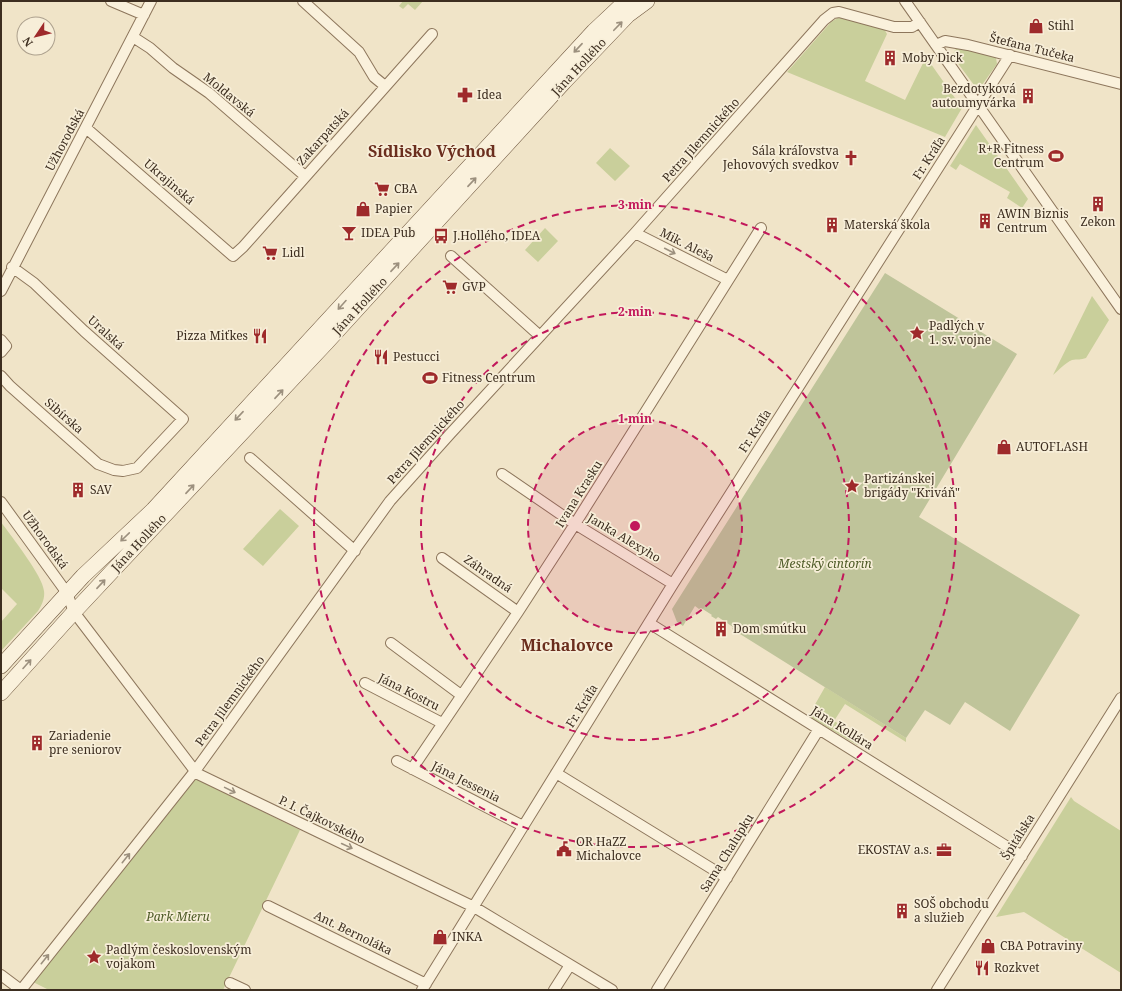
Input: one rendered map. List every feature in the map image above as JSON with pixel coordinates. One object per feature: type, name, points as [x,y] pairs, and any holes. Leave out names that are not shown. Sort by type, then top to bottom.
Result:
[{"type":"street","points":[[111,1],[144,15]]},
{"type":"street","name":"Užhorodská","points":[[1,291],[12,267],[86,128],[151,1]]},
{"type":"street","points":[[303,1],[360,52],[374,77],[385,86]]},
{"type":"street","name":"Jána Hollého","points":[[549,89],[594,31],[626,1]]},
{"type":"street","name":"Jána Hollého","points":[[1,693],[74,612],[158,514],[310,350],[403,237],[549,89],[628,15],[647,1]]},
{"type":"street","points":[[905,1],[1121,309]]},
{"type":"street","name":"Petra Jilemnického","points":[[21,990],[196,771],[390,502],[450,434],[635,233],[828,16],[839,12],[894,27],[912,27],[920,22]]},
{"type":"street","name":"Zakarpatská","points":[[233,256],[246,245],[305,176],[432,34]]},
{"type":"street","name":"Moldavská","points":[[133,37],[150,48],[173,68],[209,93],[305,176]]},
{"type":"street","name":"Štefana Tučeka","points":[[936,45],[945,41],[951,41],[1121,84]]},
{"type":"street","name":"Fr. Kráľa","points":[[424,987],[673,584],[1010,55]]},
{"type":"street","name":"Ukrajinská","points":[[86,128],[233,256]]},
{"type":"street","name":"Ivana Krasku","points":[[412,769],[518,612],[575,524],[761,228]]},
{"type":"street","name":"Mik. Aleša","points":[[635,233],[728,280]]},
{"type":"street","points":[[451,256],[540,336]]},
{"type":"street","name":"Uralská","points":[[12,267],[34,283],[84,331],[183,419],[137,468],[123,471],[114,470]]},
{"type":"street","name":"Sibírska","points":[[1,376],[10,386],[98,464],[114,470]]},
{"type":"street","points":[[250,458],[354,551]]},
{"type":"street","name":"Janka Alexyho","points":[[502,474],[575,524],[673,584]]},
{"type":"street","name":"Užhorodská","points":[[1,502],[67,593]]},
{"type":"street","name":"Jána Hollého","points":[[1,666],[67,593],[158,514]]},
{"type":"street","name":"Záhradná","points":[[442,558],[518,612]]},
{"type":"street","points":[[67,593],[74,612]]},
{"type":"street","name":"P. I. Čajkovského","points":[[74,612],[200,775],[474,907],[612,990]]},
{"type":"street","name":"Jána Kollára","points":[[649,623],[1022,856]]},
{"type":"street","points":[[391,643],[461,695]]},
{"type":"street","name":"Jána Kostru","points":[[364,683],[442,723]]},
{"type":"street","name":"Špitálska","points":[[937,990],[1121,698]]},
{"type":"street","name":"Sama Chalupku","points":[[657,990],[819,729]]},
{"type":"street","name":"Jána Jessenia","points":[[396,761],[523,826]]},
{"type":"street","points":[[556,773],[727,878]]},
{"type":"street","name":"Ant. Bernoláka","points":[[268,906],[424,987]]},
{"type":"street","points":[[554,990],[570,964]]},
{"type":"street","points":[[1,975],[21,990]]},
{"type":"street","points":[[230,983],[245,990]]},
{"type":"green space","points":[[403,1],[423,1],[415,10],[408,4],[403,9],[399,6]]},
{"type":"green space","points":[[841,16],[883,27],[887,34],[865,81],[905,100],[926,57],[962,108],[945,137],[787,72],[831,22]]},
{"type":"green space","points":[[959,47],[994,56],[996,58],[997,64],[982,85],[974,85],[954,58],[954,51]]},
{"type":"green space","points":[[976,125],[1028,199],[1022,208],[1007,198],[1010,192],[960,164],[956,170],[950,166]]},
{"type":"green space","points":[[610,148],[630,166],[615,181],[596,163]]},
{"type":"green space","points":[[545,228],[558,241],[538,262],[525,250]]},
{"type":"green space","name":"Mestský cintorín","points":[[885,273],[1017,354],[919,517],[1080,615],[1010,731],[965,702],[950,725],[925,710],[906,738],[732,629],[733,627],[718,617],[716,619],[701,608],[699,609],[695,606],[683,626],[677,622],[672,609]]},
{"type":"green space","points":[[1092,296],[1109,320],[1086,358],[1069,361],[1053,375]]},
{"type":"green space","points":[[280,509],[299,526],[263,566],[243,549]]},
{"type":"green space","points":[[1,522],[33,566],[42,584],[44,594],[43,601],[38,611],[1,651],[1,622],[17,604],[1,588]]},
{"type":"green space","points":[[825,687],[906,738],[906,742],[845,704],[834,721],[862,738],[864,745],[857,745],[810,717],[809,715]]},
{"type":"green space","name":"Park Mieru","points":[[196,779],[300,830],[223,990],[49,990],[33,982]]},
{"type":"green space","points":[[1071,797],[1074,801],[1121,831],[1121,973],[1024,912],[996,917]]},
{"type":"place","name":"Stihl","points":[[1036,26]]},
{"type":"place","name":"Moby Dick","points":[[890,58]]},
{"type":"place","name":"Idea","points":[[465,95]]},
{"type":"place","name":"Bezdotyková autoumyvárka","points":[[1028,96]]},
{"type":"place","name":"R+R Fitness Centrum","points":[[1056,156]]},
{"type":"place","name":"Sála kráľovstva Jehovových svedkov","points":[[851,158]]},
{"type":"place","name":"CBA","points":[[382,189]]},
{"type":"place","name":"Zekon","points":[[1098,204]]},
{"type":"place","name":"Papier","points":[[363,209]]},
{"type":"place","name":"AWIN Biznis Centrum","points":[[985,221]]},
{"type":"place","name":"Materská škola","points":[[832,225]]},
{"type":"place","name":"IDEA Pub","points":[[349,233]]},
{"type":"place","name":"J.Hollého, IDEA","points":[[441,236]]},
{"type":"place","name":"Lidl","points":[[270,253]]},
{"type":"place","name":"GVP","points":[[450,287]]},
{"type":"place","name":"Padlých v 1. sv. vojne","points":[[917,333]]},
{"type":"place","name":"Pizza Miťkes","points":[[260,336]]},
{"type":"place","name":"Pestucci","points":[[381,357]]},
{"type":"place","name":"Fitness Centrum","points":[[430,378]]},
{"type":"place","name":"AUTOFLASH","points":[[1004,447]]},
{"type":"place","name":"Partizánskej brigády \"Kriváň\"","points":[[852,486]]},
{"type":"place","name":"SAV","points":[[78,490]]},
{"type":"place","name":"Dom smútku","points":[[721,629]]},
{"type":"place","name":"Zariadenie pre seniorov","points":[[37,743]]},
{"type":"place","name":"OR HaZZ Michalovce","points":[[564,849]]},
{"type":"place","name":"EKOSTAV a.s.","points":[[944,850]]},
{"type":"place","name":"SOŠ obchodu a služieb","points":[[902,911]]},
{"type":"place","name":"INKA","points":[[440,937]]},
{"type":"place","name":"CBA Potraviny","points":[[988,946]]},
{"type":"place","name":"Padlým československým vojakom","points":[[94,957]]},
{"type":"place","name":"Rozkvet","points":[[982,968]]},
{"type":"district","name":"Sídlisko Východ","points":[[432,151]]},
{"type":"district","name":"Michalovce","points":[[567,645]]}]
